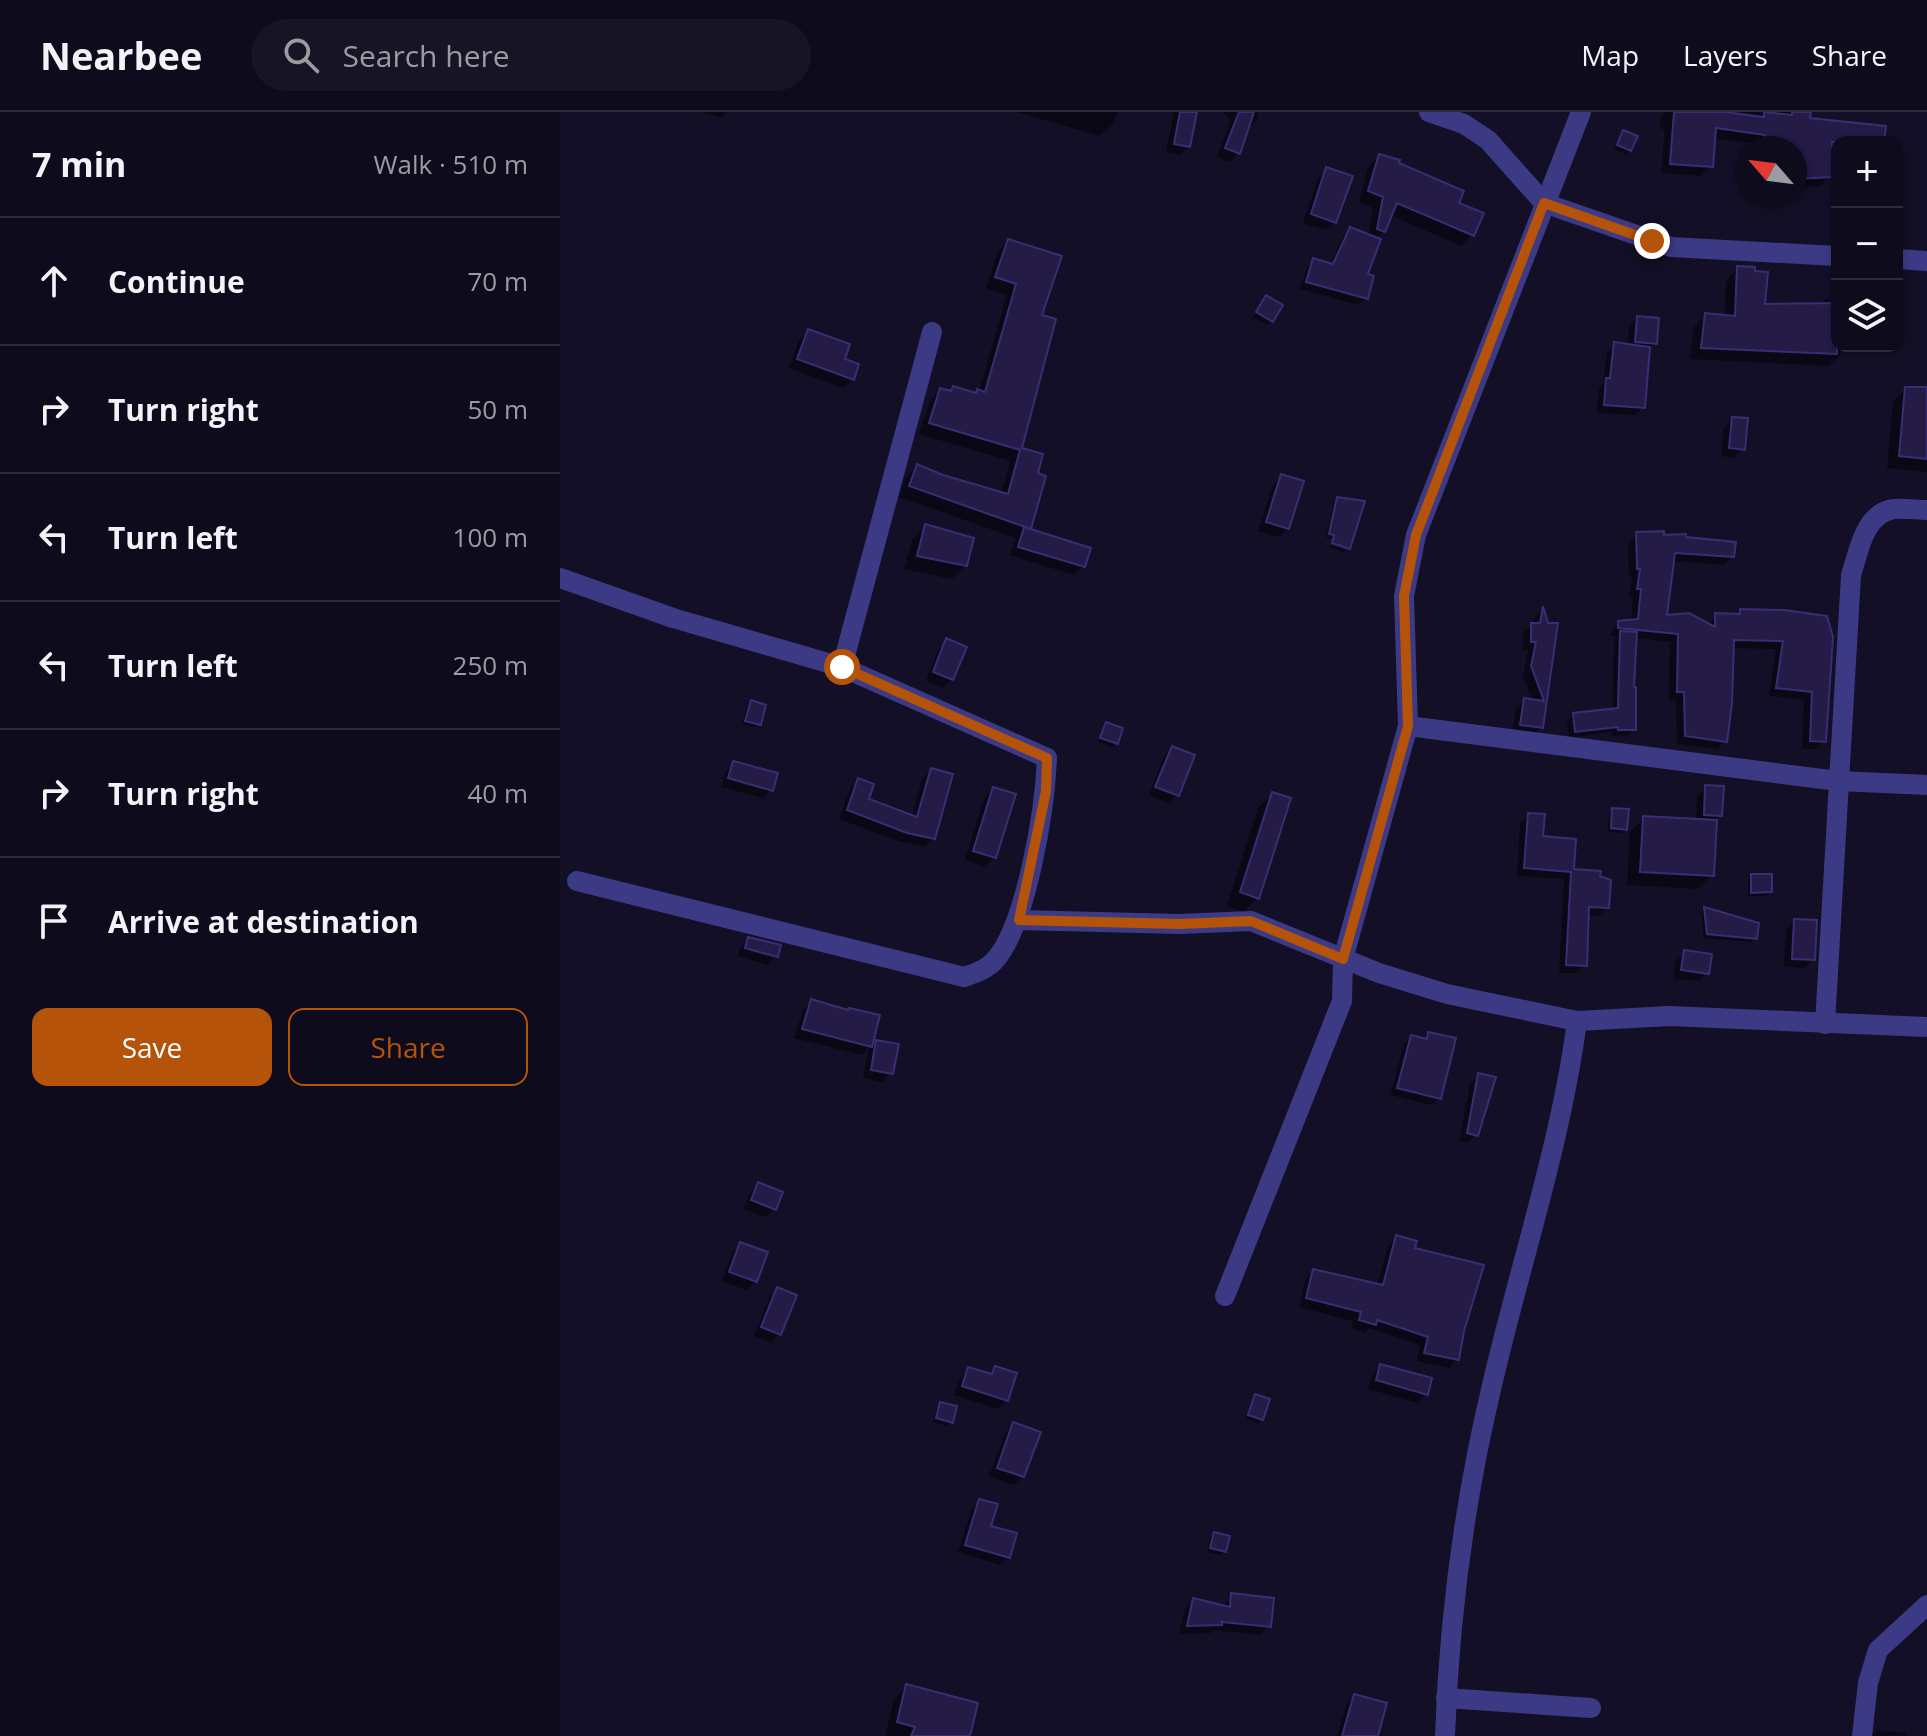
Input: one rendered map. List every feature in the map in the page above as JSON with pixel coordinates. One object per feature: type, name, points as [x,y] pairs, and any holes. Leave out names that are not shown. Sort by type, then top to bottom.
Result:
[{"type":"street","points":[[1429,112],[1464,124],[1488,140],[1544,203],[1671,247],[1831,256]]},
{"type":"street","points":[[1225,1296],[1342,1001],[1343,959],[1408,726],[1404,596],[1416,535],[1581,112]]},
{"type":"street","points":[[1903,259],[1927,261]]},
{"type":"street","points":[[842,667],[932,332]]},
{"type":"street","points":[[1825,1024],[1851,575],[1863,537],[1874,517],[1892,509],[1927,510]]},
{"type":"street","points":[[560,578],[673,618],[842,667],[1047,758],[1046,791],[1019,920],[996,960],[981,971],[964,977],[577,881]]},
{"type":"street","points":[[1408,726],[1838,781],[1927,785]]},
{"type":"street","points":[[1019,920],[1179,924],[1251,921],[1343,959],[1447,994],[1577,1021],[1670,1016],[1927,1027]]},
{"type":"street","points":[[1445,1736],[1458,1566],[1489,1399],[1568,1087],[1577,1021]]},
{"type":"street","points":[[1862,1736],[1868,1683],[1878,1650],[1927,1605]]},
{"type":"street","points":[[1446,1698],[1591,1708]]},
{"type":"building","points":[[1180,112],[1197,112],[1190,147],[1174,144]]},
{"type":"building","points":[[1239,112],[1254,112],[1240,154],[1225,148]]},
{"type":"building","points":[[1674,112],[1725,112],[1764,117],[1764,112],[1792,115],[1792,112],[1811,112],[1810,118],[1886,126],[1885,136],[1831,136],[1831,177],[1807,178],[1807,136],[1765,136],[1716,128],[1713,167],[1670,164]]},
{"type":"building","points":[[1623,130],[1638,136],[1631,151],[1617,145]]},
{"type":"building","points":[[1379,154],[1400,160],[1399,163],[1464,191],[1459,203],[1484,213],[1474,236],[1397,203],[1385,232],[1377,229],[1383,197],[1368,191]]},
{"type":"building","points":[[1326,167],[1353,176],[1336,223],[1311,214]]},
{"type":"building","points":[[1350,227],[1381,239],[1368,274],[1374,276],[1368,299],[1306,282],[1313,258],[1333,264]]},
{"type":"building","points":[[1008,239],[1062,256],[1042,315],[1056,319],[1022,448],[1043,454],[1038,473],[1046,476],[1031,529],[909,486],[917,464],[1008,494],[1020,450],[929,423],[940,388],[951,391],[953,386],[976,393],[977,389],[985,392],[1016,284],[995,277]]},
{"type":"building","points":[[1737,266],[1755,267],[1755,271],[1768,272],[1765,304],[1831,303],[1831,352],[1837,354],[1701,348],[1705,313],[1735,316]]},
{"type":"building","points":[[1266,295],[1283,305],[1273,322],[1256,312]]},
{"type":"building","points":[[1637,316],[1659,318],[1657,344],[1635,342]]},
{"type":"building","points":[[808,329],[850,344],[845,359],[859,364],[854,380],[797,359]]},
{"type":"building","points":[[1614,342],[1650,347],[1645,408],[1604,405]]},
{"type":"building","points":[[1905,387],[1927,387],[1927,459],[1899,456]]},
{"type":"building","points":[[1732,417],[1748,418],[1745,450],[1729,448]]},
{"type":"building","points":[[1281,474],[1304,481],[1289,529],[1266,522]]},
{"type":"building","points":[[1337,497],[1365,501],[1350,549],[1332,543],[1334,535],[1329,534]]},
{"type":"building","points":[[925,524],[974,538],[967,566],[917,556]]},
{"type":"building","points":[[1024,527],[1091,548],[1085,567],[1018,547]]},
{"type":"building","points":[[1664,531],[1664,535],[1686,534],[1686,537],[1736,542],[1734,557],[1675,553],[1667,615],[1689,613],[1715,627],[1715,613],[1740,614],[1740,609],[1784,610],[1827,616],[1833,637],[1826,742],[1810,741],[1812,692],[1776,688],[1783,641],[1734,640],[1727,742],[1685,736],[1684,692],[1677,692],[1678,634],[1618,628],[1618,621],[1638,619],[1641,589],[1637,589],[1640,569],[1637,569],[1636,532]]},
{"type":"building","points":[[1543,606],[1548,623],[1558,623],[1543,728],[1520,725],[1524,698],[1544,701],[1531,666],[1536,642],[1531,642],[1531,623],[1540,623]]},
{"type":"building","points":[[1620,631],[1637,632],[1634,687],[1636,730],[1618,730],[1618,727],[1575,732],[1573,713],[1618,708]]},
{"type":"building","points":[[946,638],[967,647],[953,680],[933,672]]},
{"type":"building","points":[[751,700],[766,705],[761,725],[745,721]]},
{"type":"building","points":[[1106,722],[1123,728],[1118,744],[1100,738]]},
{"type":"building","points":[[1172,746],[1195,755],[1179,796],[1155,787]]},
{"type":"building","points":[[733,761],[778,773],[773,791],[728,778]]},
{"type":"building","points":[[931,768],[953,774],[935,839],[907,833],[847,810],[858,778],[874,784],[869,799],[917,817]]},
{"type":"building","points":[[1705,785],[1724,786],[1722,816],[1704,815]]},
{"type":"building","points":[[993,787],[1016,794],[996,858],[973,851]]},
{"type":"building","points":[[1272,792],[1291,798],[1259,899],[1240,892]]},
{"type":"building","points":[[1612,808],[1629,809],[1627,830],[1611,828]]},
{"type":"building","points":[[1528,813],[1545,814],[1543,836],[1576,839],[1574,869],[1601,871],[1600,876],[1611,880],[1609,908],[1589,907],[1587,966],[1566,965],[1571,872],[1524,868]]},
{"type":"building","points":[[1643,816],[1717,820],[1714,876],[1640,872]]},
{"type":"building","points":[[1751,874],[1772,874],[1772,892],[1751,893]]},
{"type":"building","points":[[1704,907],[1759,923],[1757,939],[1707,934]]},
{"type":"building","points":[[1794,919],[1817,920],[1815,960],[1792,959]]},
{"type":"building","points":[[748,937],[781,945],[778,957],[745,948]]},
{"type":"building","points":[[1684,950],[1712,954],[1709,974],[1681,970]]},
{"type":"building","points":[[811,999],[880,1015],[872,1047],[802,1029]]},
{"type":"building","points":[[1428,1032],[1456,1038],[1441,1099],[1397,1088],[1411,1035],[1427,1039]]},
{"type":"building","points":[[876,1040],[899,1044],[893,1074],[871,1070]]},
{"type":"building","points":[[1478,1073],[1496,1077],[1478,1136],[1467,1133]]},
{"type":"building","points":[[758,1182],[783,1192],[776,1210],[751,1200]]},
{"type":"building","points":[[1396,1235],[1417,1241],[1415,1248],[1484,1265],[1464,1331],[1459,1360],[1424,1353],[1428,1337],[1377,1320],[1376,1325],[1359,1320],[1361,1312],[1306,1298],[1313,1269],[1383,1285]]},
{"type":"building","points":[[740,1242],[768,1252],[757,1282],[729,1272]]},
{"type":"building","points":[[777,1287],[797,1295],[781,1335],[761,1327]]},
{"type":"building","points":[[1380,1364],[1432,1378],[1428,1395],[1376,1380]]},
{"type":"building","points":[[995,1366],[1017,1373],[1008,1401],[962,1386],[968,1367],[992,1374]]},
{"type":"building","points":[[1255,1394],[1270,1399],[1263,1420],[1248,1415]]},
{"type":"building","points":[[940,1402],[957,1406],[953,1423],[936,1418]]},
{"type":"building","points":[[1013,1422],[1041,1432],[1024,1477],[997,1468]]},
{"type":"building","points":[[979,1499],[998,1504],[991,1526],[1017,1533],[1010,1558],[965,1545]]},
{"type":"building","points":[[1214,1532],[1230,1536],[1226,1552],[1210,1548]]},
{"type":"building","points":[[1231,1593],[1274,1598],[1271,1627],[1222,1622],[1222,1625],[1187,1626],[1193,1598],[1230,1607]]},
{"type":"building","points":[[906,1684],[978,1703],[970,1736],[911,1736],[915,1727],[897,1722]]},
{"type":"building","points":[[1354,1694],[1387,1703],[1378,1736],[1342,1736]]},
{"type":"route","points":[[842,667],[1047,758],[1046,791],[1019,920],[1179,924],[1251,921],[1343,959],[1408,726],[1404,596],[1416,535],[1544,203],[1652,241]]}]
